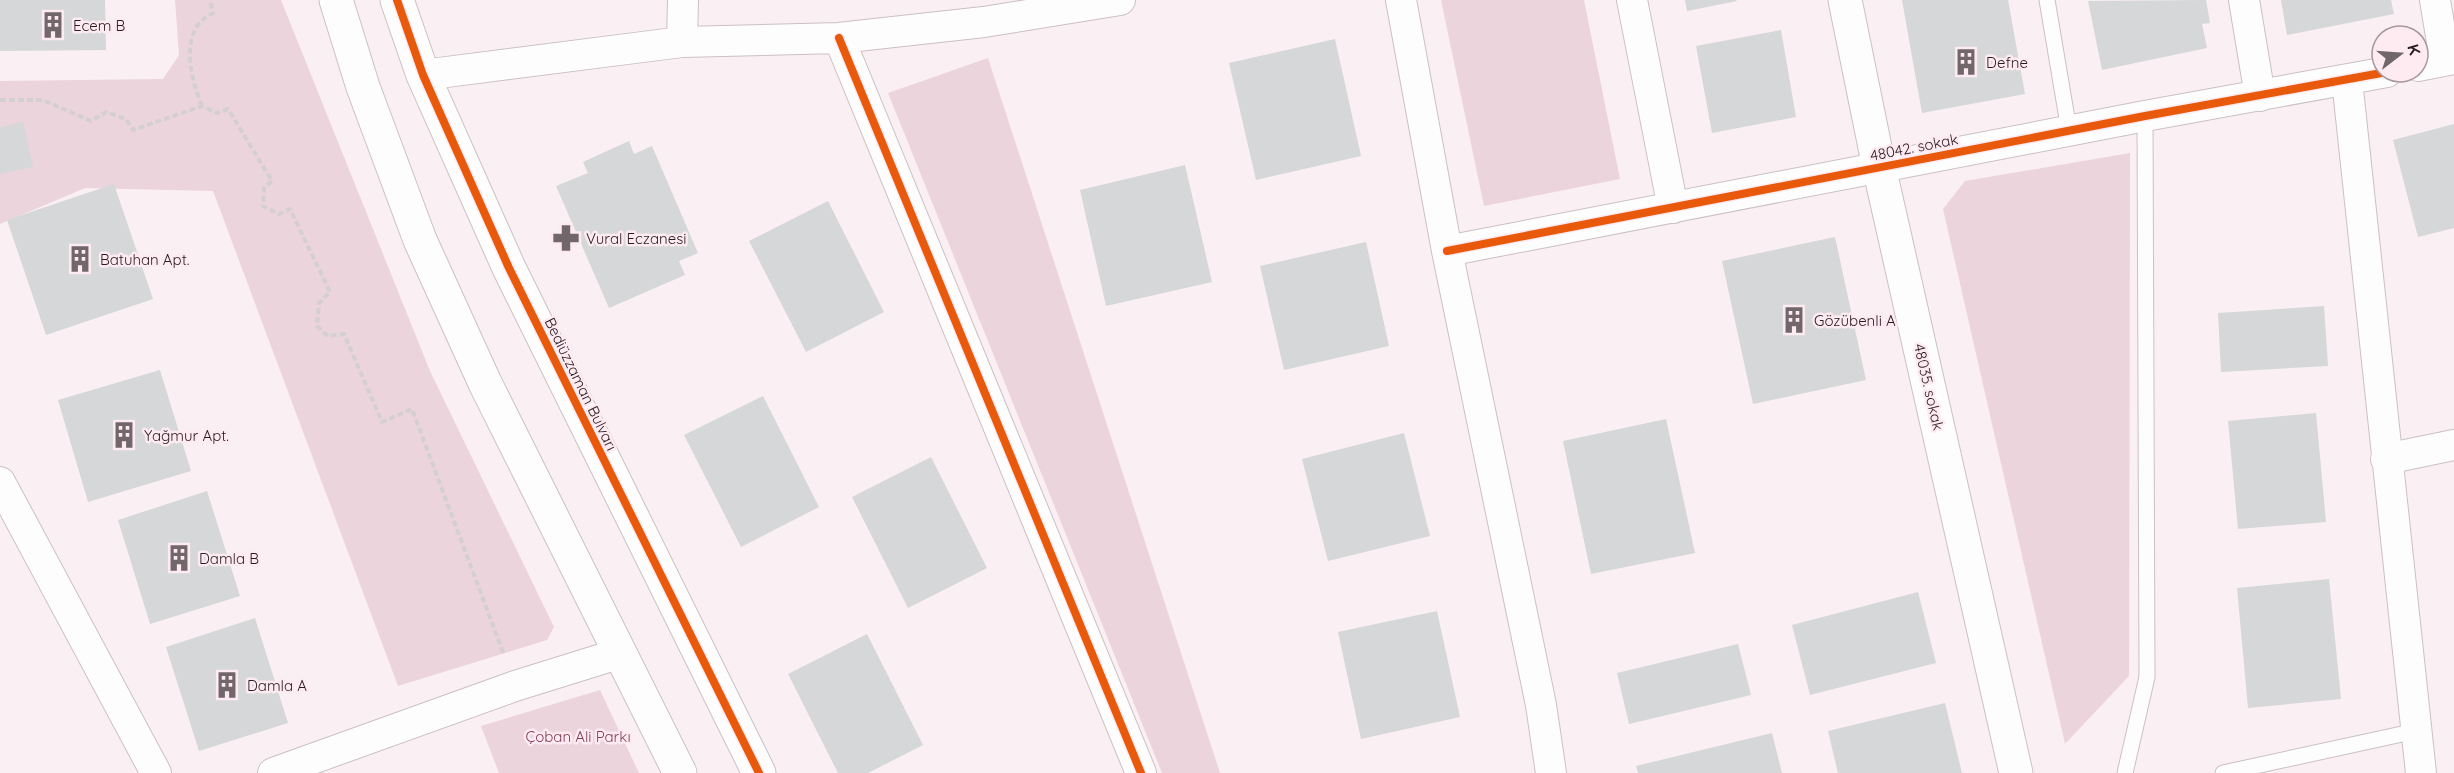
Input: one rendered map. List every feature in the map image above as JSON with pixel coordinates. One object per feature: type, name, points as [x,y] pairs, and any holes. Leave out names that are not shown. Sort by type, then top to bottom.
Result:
[{"type":"street","points":[[336,0],[363,87],[420,240],[485,383],[680,773]]},
{"type":"street","name":"Bediüzzaman Bulvarı","points":[[397,0],[423,75],[509,268],[759,773]]},
{"type":"street","points":[[682,42],[683,0]]},
{"type":"street","points":[[423,75],[682,42],[838,38],[982,11],[1120,0]]},
{"type":"street","points":[[1401,0],[1447,251],[1541,705],[1551,773]]},
{"type":"street","points":[[1632,0],[1673,208]]},
{"type":"street","name":"48035. sokak","points":[[1845,0],[1879,167],[2016,773]]},
{"type":"street","points":[[2244,0],[2260,96]]},
{"type":"street","points":[[2435,0],[2439,61]]},
{"type":"street","points":[[838,38],[1141,773]]},
{"type":"street","name":"48042. sokak","points":[[1447,251],[2069,130],[2370,75]]},
{"type":"street","points":[[2347,80],[2421,773]]},
{"type":"street","points":[[2386,459],[2454,445]]},
{"type":"street","points":[[0,482],[156,773]]},
{"type":"street","points":[[273,773],[515,686],[621,653]]},
{"type":"lane","points":[[2047,0],[2069,130]]},
{"type":"lane","points":[[2125,773],[2146,677],[2145,116]]},
{"type":"lane","points":[[2223,773],[2416,731]]},
{"type":"path","points":[[210,0],[213,13],[202,18],[190,42],[191,81],[202,106],[217,113],[228,109],[272,181],[264,188],[263,206],[279,214],[290,209],[330,292],[320,303],[317,326],[328,336],[344,334],[382,422],[412,409],[515,686]]},
{"type":"path","points":[[0,100],[43,100],[91,121],[106,112],[126,119],[133,130],[202,106]]},
{"type":"green space","points":[[175,0],[281,0],[430,371],[554,627],[547,640],[398,686],[213,191],[85,188],[0,224],[0,81],[163,79],[179,55]]},
{"type":"green space","points":[[1441,0],[1584,0],[1620,179],[1484,206]]},
{"type":"green space","points":[[988,58],[1220,773],[1162,773],[888,93]]},
{"type":"green space","points":[[2130,153],[2129,676],[2065,744],[1943,209],[1965,181]]},
{"type":"green space","name":"Çoban Ali Parkı","points":[[600,690],[639,773],[499,773],[481,726]]},
{"type":"building","name":"Ecem B","points":[[0,0],[105,0],[106,50],[0,51]]},
{"type":"building","points":[[1685,0],[1736,0],[1737,1],[1687,11]]},
{"type":"building","name":"Defne","points":[[1902,0],[2008,0],[2025,94],[1922,113]]},
{"type":"building","points":[[2206,0],[2210,23],[2202,24],[2207,48],[2102,70],[2088,1]]},
{"type":"building","points":[[2281,0],[2391,0],[2394,14],[2287,35]]},
{"type":"building","points":[[1781,30],[1796,117],[1712,133],[1696,46]]},
{"type":"building","points":[[1335,39],[1361,156],[1256,180],[1229,63]]},
{"type":"building","points":[[23,122],[33,167],[0,174],[0,127]]},
{"type":"building","points":[[2454,124],[2454,228],[2418,237],[2393,140]]},
{"type":"building","points":[[629,141],[634,154],[652,146],[698,253],[679,261],[685,275],[609,308],[556,186],[588,173],[583,162]]},
{"type":"building","points":[[1185,165],[1212,282],[1106,306],[1080,190]]},
{"type":"building","name":"Batuhan Apt.","points":[[114,184],[153,299],[46,335],[7,220]]},
{"type":"building","points":[[828,201],[884,312],[806,352],[749,241]]},
{"type":"building","name":"Gözübenli A","points":[[1835,237],[1866,380],[1753,404],[1722,261]]},
{"type":"building","points":[[1366,242],[1389,346],[1284,370],[1260,266]]},
{"type":"building","points":[[2324,306],[2328,366],[2221,372],[2218,313]]},
{"type":"building","name":"Yağmur Apt.","points":[[160,370],[191,471],[88,502],[58,400]]},
{"type":"building","points":[[763,396],[819,507],[741,547],[684,435]]},
{"type":"building","points":[[2316,413],[2326,522],[2238,529],[2228,421]]},
{"type":"building","points":[[1666,419],[1695,553],[1591,574],[1563,441]]},
{"type":"building","points":[[1404,433],[1430,536],[1328,561],[1302,459]]},
{"type":"building","points":[[931,457],[987,568],[908,608],[852,497]]},
{"type":"building","name":"Damla B","points":[[207,491],[240,596],[150,624],[118,520]]},
{"type":"building","points":[[2329,579],[2341,699],[2248,708],[2237,588]]},
{"type":"building","points":[[1918,592],[1936,663],[1810,695],[1792,625]]},
{"type":"building","points":[[1437,611],[1460,717],[1361,739],[1338,632]]},
{"type":"building","name":"Damla A","points":[[255,618],[288,723],[199,751],[166,647]]},
{"type":"building","points":[[867,634],[923,745],[868,773],[838,773],[788,674]]},
{"type":"building","points":[[1738,644],[1751,695],[1629,724],[1617,673]]},
{"type":"building","points":[[1945,703],[1962,773],[1838,773],[1828,731]]},
{"type":"building","points":[[1772,733],[1782,773],[1638,773],[1636,766]]},
{"type":"cycle path","points":[[397,0],[423,75],[509,268],[759,773]]},
{"type":"cycle path","points":[[839,38],[1141,773]]},
{"type":"cycle path","points":[[1447,251],[2145,116],[2370,75]]},
{"type":"place","name":"Ecem B","points":[[53,25]]},
{"type":"place","name":"Defne","points":[[1966,62]]},
{"type":"place","name":"Vural Eczanesi","points":[[566,238]]},
{"type":"place","name":"Batuhan Apt.","points":[[80,259]]},
{"type":"place","name":"Gözübenli A","points":[[1794,320]]},
{"type":"place","name":"Yağmur Apt.","points":[[124,435]]},
{"type":"place","name":"Damla B","points":[[179,558]]},
{"type":"place","name":"Damla A","points":[[227,685]]}]
